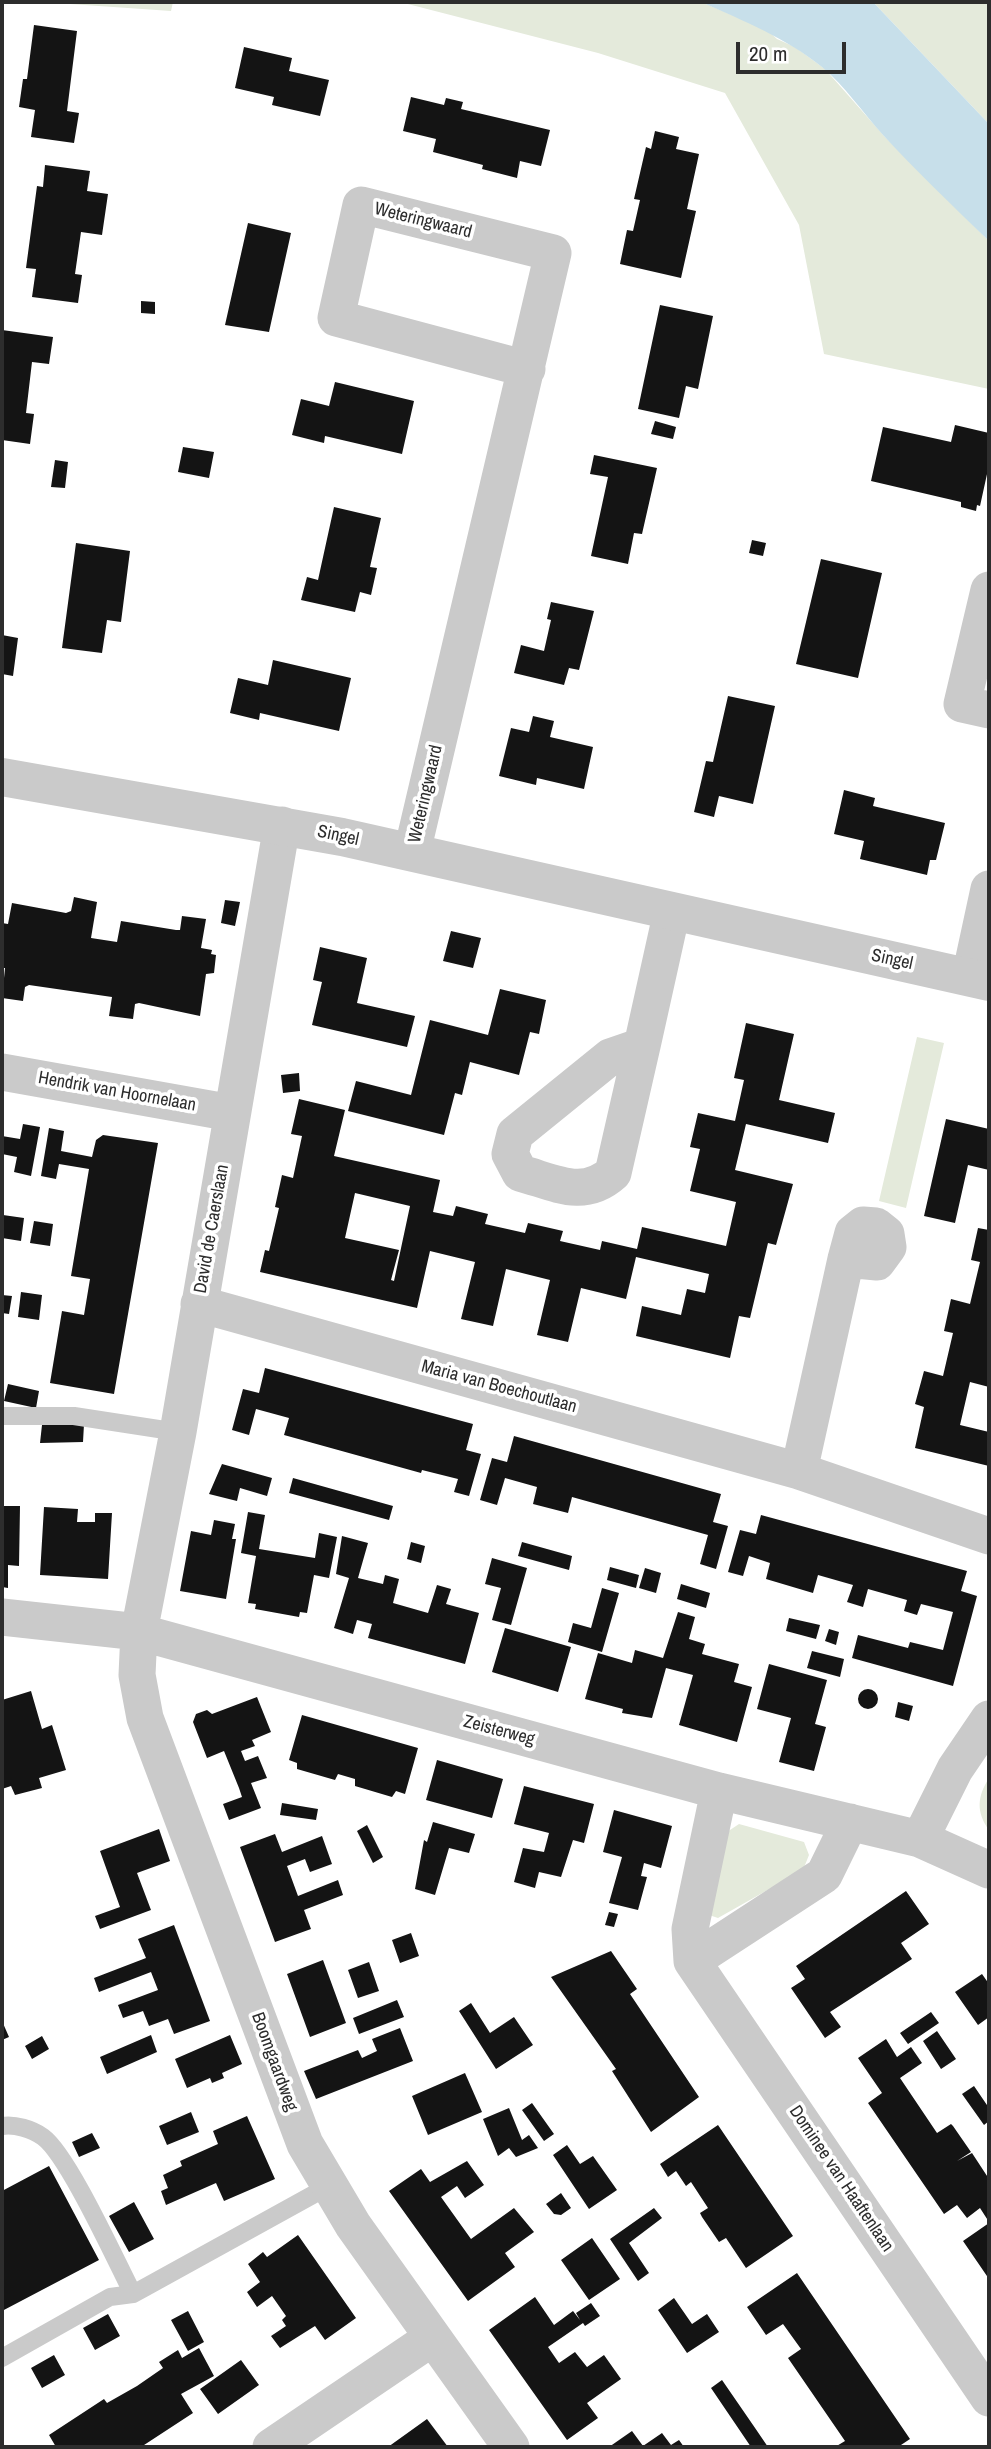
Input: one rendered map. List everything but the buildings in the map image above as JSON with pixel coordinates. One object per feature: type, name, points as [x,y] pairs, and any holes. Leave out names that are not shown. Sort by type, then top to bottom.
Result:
[{"type":"street","name":"Weteringwaard","points":[[412,852],[527,369],[553,253],[361,205],[336,318],[527,369]]},
{"type":"street","points":[[989,590],[962,704],[989,710]]},
{"type":"street","name":"Singel","points":[[2,777],[282,825],[980,979]]},
{"type":"street","name":"David de Caerslaan","points":[[139,1632],[178,1432],[282,825]]},
{"type":"street","points":[[980,979],[989,888]]},
{"type":"street","points":[[642,1046],[672,911]]},
{"type":"street","name":"Hendrik van Hoornelaan","points":[[2,1072],[232,1112]]},
{"type":"street","points":[[799,1471],[846,1259]]},
{"type":"street","name":"Maria van Boechoutlaan","points":[[199,1304],[799,1471],[989,1536]]},
{"type":"street","name":"Zeisterweg","points":[[2,1617],[139,1632],[719,1791],[920,1839],[989,1870]]},
{"type":"street","name":"Boomgaardweg","points":[[139,1632],[137,1675],[145,1718],[305,2144],[327,2187],[511,2447]]},
{"type":"street","points":[[920,1839],[955,1769],[989,1720]]},
{"type":"street","points":[[719,1791],[690,1929],[692,1961],[824,1875],[850,1822]]},
{"type":"street","name":"Dominee van Haaftenlaan","points":[[692,1961],[989,2398]]},
{"type":"street","points":[[271,2447],[432,2339]]},
{"type":"lane","points":[[2,1416],[74,1416],[178,1432]]},
{"type":"lane","points":[[2,2126],[24,2128],[44,2137],[62,2159],[133,2294]]},
{"type":"lane","points":[[2,2358],[110,2297],[133,2294],[327,2187]]},
{"type":"green space","points":[[41,2],[173,2],[171,11]]},
{"type":"green space","points":[[400,2],[701,2],[766,29],[777,39],[795,47],[825,69],[885,137],[989,241],[989,389],[824,354],[799,225],[725,93],[598,53]]},
{"type":"green space","points":[[873,2],[989,2],[989,124]]},
{"type":"green space","points":[[917,1037],[944,1043],[906,1208],[879,1201]]},
{"type":"green space","points":[[989,1778],[989,1830],[980,1811],[980,1798]]},
{"type":"green space","points":[[739,1824],[804,1842],[809,1855],[803,1870],[718,1918],[709,1915],[727,1832]]},
{"type":"water","points":[[701,2],[873,2],[989,124],[989,241],[896,149],[822,67],[779,39]]}]
